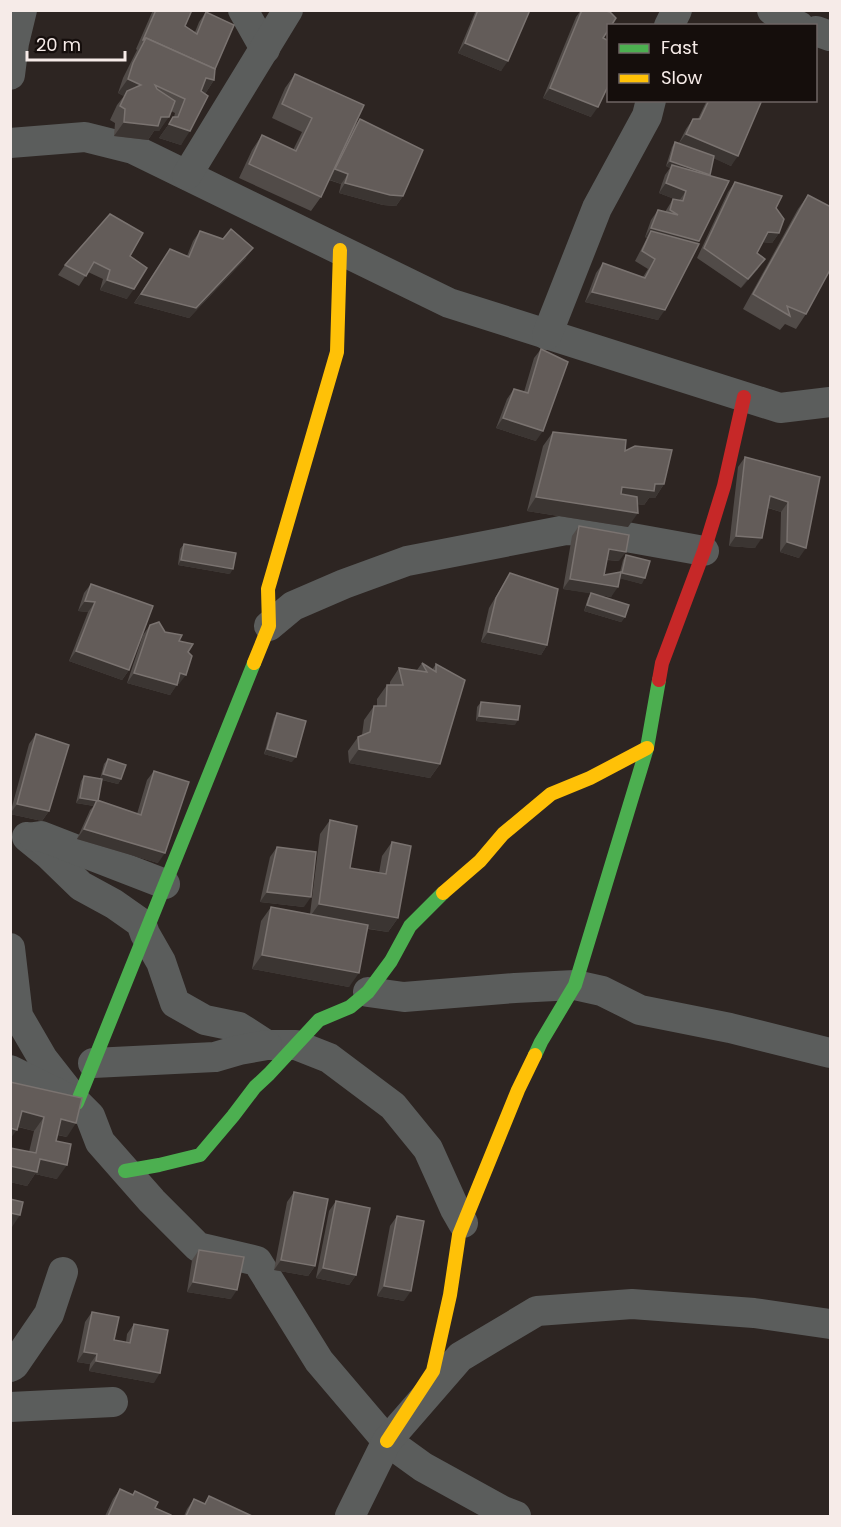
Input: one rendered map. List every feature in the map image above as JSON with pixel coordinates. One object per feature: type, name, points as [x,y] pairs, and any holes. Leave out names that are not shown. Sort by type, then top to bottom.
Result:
[{"type":"street","points":[[10,75],[14,43],[22,10]]},
{"type":"street","points":[[243,10],[265,49]]},
{"type":"street","points":[[187,175],[288,10]]},
{"type":"street","points":[[670,24],[677,10]]},
{"type":"street","points":[[772,10],[794,24]]},
{"type":"street","points":[[547,335],[597,208],[647,116],[650,102]]},
{"type":"street","points":[[10,143],[85,137],[133,148],[449,303],[780,408],[831,402]]},
{"type":"street","points":[[77,1102],[269,626],[268,589],[337,352],[340,250]]},
{"type":"street","points":[[350,1516],[387,1441],[434,1371],[450,1295],[459,1234],[518,1090],[541,1042],[575,985],[647,748],[662,663],[704,551],[724,486],[744,397]]},
{"type":"street","points":[[269,626],[293,606],[407,561],[566,531],[593,531],[704,551]]},
{"type":"street","points":[[125,1171],[200,1155],[234,1116],[282,1045],[319,1020],[350,1007],[368,992],[391,961],[410,926],[442,893],[480,861],[503,834],[551,794],[590,778],[647,748]]},
{"type":"street","points":[[19,838],[41,836],[165,884]]},
{"type":"street","points":[[19,838],[48,854],[81,886],[114,904],[141,923],[161,962],[175,1003],[206,1020],[238,1027],[282,1045],[329,1058],[393,1106],[429,1149],[455,1209],[464,1223]]},
{"type":"street","points":[[10,948],[18,1016],[43,1059],[90,1116],[100,1142],[125,1171],[198,1247],[257,1261],[319,1361],[387,1441],[423,1467],[516,1516]]},
{"type":"street","points":[[368,992],[404,997],[575,985],[602,991],[640,1010],[730,1028],[831,1053]]},
{"type":"street","points":[[93,1063],[215,1057],[239,1050],[282,1045]]},
{"type":"street","points":[[10,1070],[77,1102]]},
{"type":"street","points":[[10,1367],[14,1365],[49,1314],[63,1272]]},
{"type":"street","points":[[387,1441],[460,1357],[537,1311],[632,1304],[753,1313],[831,1324]]},
{"type":"street","points":[[10,1407],[113,1402]]},
{"type":"building","points":[[156,10],[192,10],[185,26],[197,34],[206,12],[234,25],[215,69],[146,38],[143,40]]},
{"type":"building","points":[[478,10],[530,10],[508,61],[465,43]]},
{"type":"building","points":[[582,10],[610,12],[616,18],[612,24],[607,24],[607,32],[603,38],[607,40],[607,88],[598,107],[550,88]]},
{"type":"building","points":[[146,38],[215,69],[214,80],[206,78],[201,91],[208,96],[190,131],[169,124],[173,117],[178,117],[185,99],[155,85],[157,89],[175,101],[169,117],[161,117],[158,126],[124,122],[125,109],[120,106],[127,91],[141,85],[128,79],[133,63]]},
{"type":"building","points":[[295,74],[364,105],[321,197],[249,164],[262,135],[296,151],[312,118],[282,104]]},
{"type":"building","points":[[708,102],[761,102],[738,156],[686,134],[693,119],[700,119]]},
{"type":"building","points":[[360,119],[423,150],[403,196],[390,195],[345,183],[348,174],[335,169]]},
{"type":"building","points":[[675,142],[714,156],[710,175],[670,161]]},
{"type":"building","points":[[672,165],[729,181],[699,241],[651,228],[658,210],[678,215],[670,210],[673,199],[683,201],[686,191],[666,183]]},
{"type":"building","points":[[735,182],[782,196],[776,208],[784,219],[779,233],[768,232],[757,253],[765,259],[748,279],[704,248]]},
{"type":"building","points":[[808,195],[831,207],[831,268],[806,314],[787,306],[790,316],[753,294]]},
{"type":"building","points":[[110,214],[143,233],[130,256],[147,268],[134,289],[107,280],[110,270],[94,262],[86,276],[65,265]]},
{"type":"building","points":[[231,229],[253,248],[196,308],[141,294],[170,249],[189,257],[200,231],[223,239]]},
{"type":"building","points":[[651,231],[699,244],[665,310],[592,292],[603,263],[645,278],[655,259],[642,251]]},
{"type":"building","points":[[541,349],[568,362],[543,431],[503,418],[514,389],[528,393]]},
{"type":"building","points":[[553,432],[626,440],[625,451],[635,446],[672,450],[664,484],[655,484],[654,491],[622,487],[621,494],[637,497],[638,513],[536,497]]},
{"type":"building","points":[[745,457],[820,477],[806,548],[787,542],[788,502],[770,496],[762,538],[736,536]]},
{"type":"building","points":[[579,526],[629,535],[626,552],[609,549],[604,575],[621,572],[618,587],[570,579]]},
{"type":"building","points":[[184,544],[236,553],[233,569],[181,560]]},
{"type":"building","points":[[626,555],[650,561],[645,578],[622,573]]},
{"type":"building","points":[[510,573],[558,589],[547,645],[488,632],[496,598]]},
{"type":"building","points":[[91,584],[153,606],[129,670],[76,651],[95,602],[85,601]]},
{"type":"building","points":[[591,593],[629,605],[625,617],[587,605]]},
{"type":"building","points":[[159,622],[165,632],[182,635],[179,641],[193,644],[188,652],[192,656],[186,675],[180,673],[177,685],[134,673],[150,625]]},
{"type":"building","points":[[422,663],[436,672],[436,664],[465,680],[440,764],[359,749],[358,737],[370,732],[374,706],[386,706],[387,685],[403,685],[399,668],[427,672]]},
{"type":"building","points":[[481,702],[520,706],[518,720],[479,716]]},
{"type":"building","points":[[277,713],[306,721],[296,757],[267,749]]},
{"type":"building","points":[[36,734],[69,745],[49,811],[17,804]]},
{"type":"building","points":[[108,759],[126,765],[121,779],[103,774]]},
{"type":"building","points":[[154,771],[189,782],[165,853],[84,829],[97,800],[141,815]]},
{"type":"building","points":[[84,776],[102,779],[98,801],[80,798]]},
{"type":"building","points":[[330,820],[357,826],[350,868],[386,874],[392,842],[411,846],[398,918],[319,904]]},
{"type":"building","points":[[277,847],[316,852],[311,897],[267,892]]},
{"type":"building","points":[[271,907],[368,925],[359,973],[262,955]]},
{"type":"building","points":[[10,1082],[82,1098],[76,1123],[61,1119],[56,1141],[71,1144],[67,1165],[40,1159],[37,1172],[10,1166],[10,1148],[36,1153],[44,1117],[22,1111],[17,1130],[10,1128]]},
{"type":"building","points":[[294,1192],[328,1199],[315,1266],[281,1260]]},
{"type":"building","points":[[10,1199],[23,1202],[20,1215],[10,1213]]},
{"type":"building","points":[[336,1201],[370,1208],[356,1275],[323,1268]]},
{"type":"building","points":[[397,1216],[424,1221],[411,1291],[384,1286]]},
{"type":"building","points":[[199,1250],[244,1257],[237,1290],[193,1282]]},
{"type":"building","points":[[92,1312],[119,1317],[114,1340],[130,1343],[134,1324],[168,1330],[160,1373],[96,1361],[97,1354],[84,1352]]},
{"type":"building","points":[[120,1489],[133,1495],[135,1491],[158,1502],[155,1508],[171,1516],[108,1516]]},
{"type":"building","points":[[209,1496],[252,1516],[186,1516],[194,1499],[205,1504]]},
{"type":"traffic: fast","points":[[77,1103],[254,663]]},
{"type":"traffic: fast","points":[[535,1055],[575,985],[647,748],[659,680]]},
{"type":"traffic: fast","points":[[125,1171],[200,1155],[255,1087],[319,1020],[350,1007],[368,992],[391,961],[410,926],[443,893]]},
{"type":"traffic: slow","points":[[254,663],[269,626],[268,589],[337,352],[340,250]]},
{"type":"traffic: slow","points":[[443,893],[480,861],[503,834],[551,794],[590,778],[647,748]]},
{"type":"traffic: slow","points":[[387,1441],[433,1371],[450,1295],[459,1235],[518,1090],[535,1055]]},
{"type":"traffic: jam","points":[[659,680],[662,663],[704,551],[724,486],[744,397]]}]
